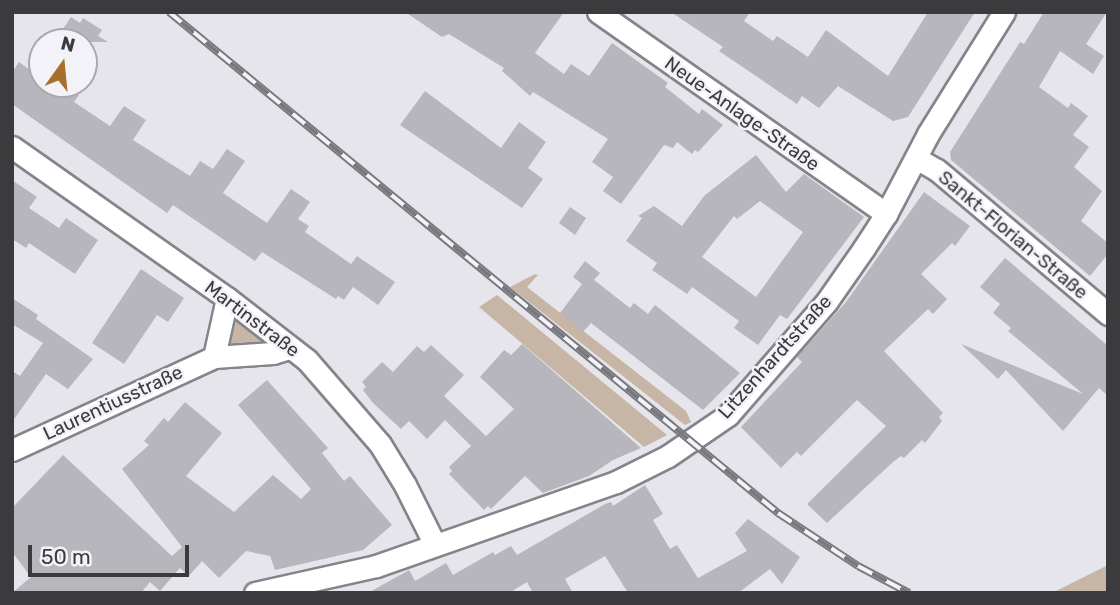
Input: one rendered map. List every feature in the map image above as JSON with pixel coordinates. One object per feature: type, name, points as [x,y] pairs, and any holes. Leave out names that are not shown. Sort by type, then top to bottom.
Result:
[{"type":"street","name":"Neue-Anlage-Straße","points":[[598,12],[886,215]]},
{"type":"street","name":"Litzenhardtstraße","points":[[256,593],[376,566],[616,482],[668,456],[728,415],[827,301],[886,215],[916,158],[1004,12]]},
{"type":"street","name":"Martinstraße","points":[[12,147],[227,298],[307,360],[380,444],[405,485],[435,545]]},
{"type":"street","name":"Sankt-Florian-Straße","points":[[916,158],[937,170],[1108,314]]},
{"type":"street","points":[[214,357],[227,298]]},
{"type":"street","name":"Laurentiusstraße","points":[[12,450],[214,357],[273,353],[289,348]]},
{"type":"shaded area","points":[[535,274],[538,275],[527,287],[686,411],[691,422],[685,425],[510,287]]},
{"type":"shaded area","points":[[497,295],[667,435],[644,447],[479,307]]},
{"type":"shaded area","points":[[237,318],[267,341],[266,343],[229,345]]},
{"type":"shaded area","points":[[1108,565],[1108,593],[1052,593]]},
{"type":"building","points":[[405,12],[564,12],[535,53],[564,74],[571,64],[589,76],[612,43],[668,83],[665,87],[699,114],[702,109],[723,125],[698,152],[695,150],[692,154],[677,142],[673,148],[664,145],[621,204],[603,191],[613,177],[592,162],[608,139],[533,92],[530,96],[502,71],[504,68],[449,34],[442,37]]},
{"type":"building","points":[[671,12],[750,12],[744,21],[773,41],[777,36],[808,57],[826,30],[888,76],[928,12],[975,12],[908,117],[893,121],[838,86],[819,108],[802,96],[797,104],[719,51],[723,47]]},
{"type":"building","points":[[1044,12],[1107,12],[1086,44],[1104,56],[1093,74],[1060,51],[1039,87],[1068,108],[1071,103],[1088,116],[1073,135],[1089,147],[1074,167],[1102,191],[1081,221],[1108,243],[1108,254],[1090,276],[951,160],[950,152],[1020,42],[1024,44]]},
{"type":"building","points":[[71,17],[80,23],[83,18],[102,30],[98,36],[98,28],[64,28]]},
{"type":"building","points":[[19,62],[28,69],[28,98],[77,98],[74,102],[110,126],[124,106],[146,120],[133,140],[190,176],[200,161],[213,169],[227,149],[245,161],[223,193],[267,223],[291,189],[310,202],[298,219],[309,226],[305,232],[351,264],[357,256],[395,282],[378,305],[353,287],[344,300],[338,296],[336,299],[262,252],[255,261],[173,205],[167,213],[12,104],[12,73]]},
{"type":"building","points":[[425,91],[501,148],[519,122],[546,142],[528,168],[543,179],[522,208],[400,125]]},
{"type":"building","points":[[756,155],[786,192],[804,174],[864,217],[787,319],[780,315],[758,345],[734,328],[739,321],[692,287],[687,294],[652,270],[657,263],[626,241],[642,218],[638,216],[654,206],[682,226],[704,196]],"holes":[[[760,201],[803,232],[756,297],[702,257],[734,216],[737,219]]]},
{"type":"building","points":[[12,180],[37,197],[29,208],[59,228],[66,218],[98,240],[75,274],[29,243],[26,248],[12,239]]},
{"type":"building","points":[[924,192],[970,226],[955,246],[952,243],[921,274],[947,299],[933,314],[928,309],[884,351],[943,413],[939,417],[942,421],[925,443],[922,440],[904,458],[901,456],[893,462],[827,523],[807,504],[886,426],[857,400],[801,456],[797,452],[781,468],[741,427],[802,362],[797,357],[846,302]]},
{"type":"building","points":[[570,207],[586,218],[575,235],[559,223]]},
{"type":"building","points":[[1005,258],[1108,346],[1108,396],[1099,388],[1063,431],[1006,370],[998,379],[961,344],[1083,394],[1008,331],[1011,328],[993,313],[1000,304],[980,287]]},
{"type":"building","points":[[585,261],[600,273],[594,280],[630,308],[634,303],[648,314],[655,305],[740,373],[703,410],[591,323],[583,332],[560,313],[582,284],[573,277]]},
{"type":"building","points":[[141,269],[184,298],[168,322],[157,315],[124,364],[92,343]]},
{"type":"building","points":[[12,298],[38,315],[36,319],[93,359],[68,389],[46,374],[12,422],[12,371],[20,376],[43,343],[12,324]]},
{"type":"building","points":[[522,344],[641,448],[613,460],[589,476],[543,493],[525,476],[491,509],[488,506],[484,510],[449,474],[452,471],[449,467],[471,446],[445,420],[427,439],[409,421],[401,429],[373,403],[363,390],[366,387],[362,382],[382,362],[393,372],[417,346],[424,352],[431,345],[464,375],[444,396],[486,436],[514,409],[480,377],[504,350],[511,355]]},
{"type":"building","points":[[267,380],[328,448],[322,453],[344,481],[350,476],[392,525],[363,550],[275,570],[270,556],[246,551],[219,578],[202,561],[189,576],[180,568],[160,591],[150,582],[141,593],[12,593],[31,577],[12,552],[12,508],[63,455],[172,556],[182,547],[122,469],[149,445],[144,441],[164,418],[168,422],[185,402],[222,433],[186,476],[234,512],[273,475],[301,499],[311,489],[238,405]]},
{"type":"building","points":[[645,485],[663,514],[653,520],[670,549],[677,545],[698,578],[747,551],[735,533],[748,519],[800,557],[782,584],[770,569],[738,593],[628,593],[605,556],[565,579],[573,593],[533,593],[527,582],[509,593],[368,593],[409,570],[415,581],[446,563],[453,575],[493,552],[495,555],[511,546],[517,555],[605,504],[611,502],[613,506]]},
{"type":"railway","points":[[169,12],[778,513],[858,566],[909,593]]}]
